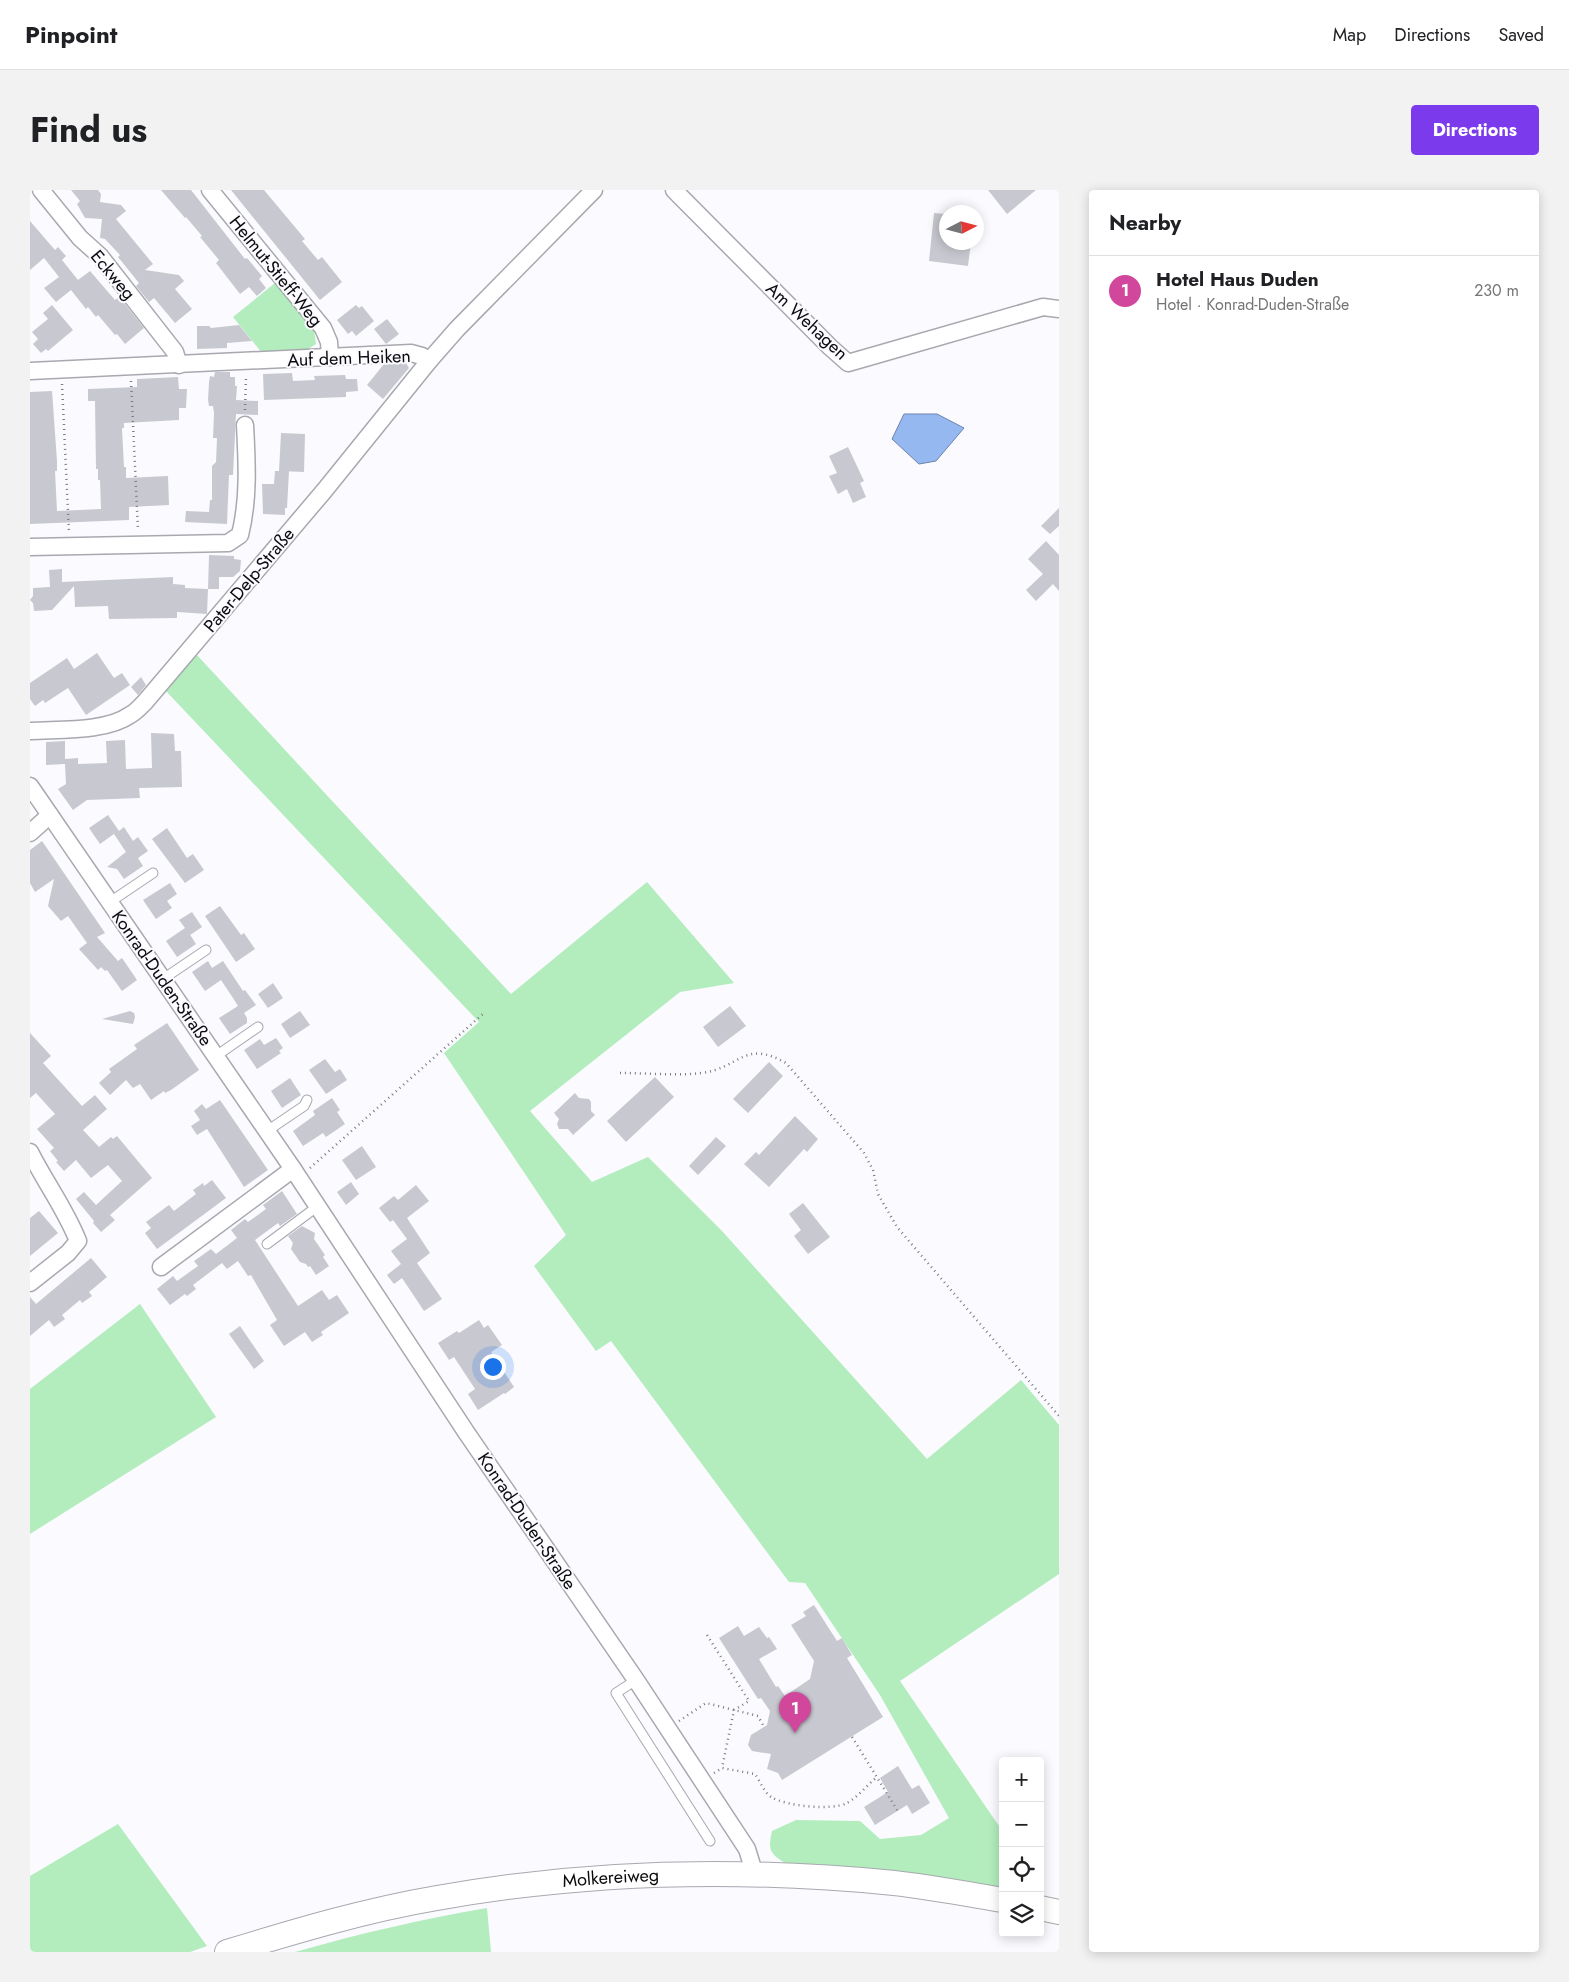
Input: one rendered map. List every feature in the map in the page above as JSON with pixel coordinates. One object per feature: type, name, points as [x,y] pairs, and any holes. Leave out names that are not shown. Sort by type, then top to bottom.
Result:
[{"type":"main road","name":"Molkereiweg","points":[[227,1952],[358,1915],[436,1898],[520,1885],[586,1878],[652,1875],[810,1876],[895,1883],[999,1899]]},
{"type":"main road","points":[[1044,1909],[1059,1912]]},
{"type":"street","name":"Eckweg","points":[[41,190],[80,238],[106,263],[175,352],[179,365]]},
{"type":"street","name":"Helmut-Stieff-Weg","points":[[210,190],[323,328],[330,342],[330,357]]},
{"type":"street","name":"Auf dem Heiken","points":[[30,371],[411,353],[422,356],[429,361],[594,190]]},
{"type":"street","name":"Am Wehagen","points":[[674,190],[848,363],[1043,307],[1059,309]]},
{"type":"street","name":"Pater-Delp-Straße","points":[[30,731],[92,727],[110,724],[130,716],[145,702],[330,484],[429,361]]},
{"type":"street","points":[[30,547],[228,543],[240,535],[244,518],[246,480],[245,425]]},
{"type":"street","name":"Konrad-Duden-Straße","points":[[30,786],[318,1206],[466,1432],[668,1728],[747,1849],[755,1875]]},
{"type":"street","points":[[30,832],[50,815]]},
{"type":"street","points":[[30,1152],[45,1182],[70,1220],[78,1241],[68,1253],[30,1283]]},
{"type":"street","points":[[161,1267],[296,1174]]},
{"type":"lane","points":[[110,902],[153,873]]},
{"type":"lane","points":[[163,979],[206,950]]},
{"type":"lane","points":[[216,1056],[258,1027]]},
{"type":"lane","points":[[267,1131],[304,1106],[307,1100]]},
{"type":"lane","points":[[266,1244],[318,1206]]},
{"type":"lane","points":[[636,1680],[616,1693],[710,1841]]},
{"type":"path","points":[[245,425],[246,362]]},
{"type":"path","points":[[130,367],[139,544]]},
{"type":"path","points":[[61,370],[70,546]]},
{"type":"path","points":[[296,1174],[484,1013]]},
{"type":"path","points":[[620,1073],[703,1073],[760,1052],[773,1055],[786,1063],[864,1154],[873,1170],[878,1194],[897,1226],[1059,1416]]},
{"type":"path","points":[[707,1635],[749,1701],[734,1710],[722,1768]]},
{"type":"path","points":[[668,1728],[706,1703],[758,1716],[764,1726]]},
{"type":"path","points":[[852,1737],[899,1813]]},
{"type":"path","points":[[702,1780],[722,1768],[755,1774],[768,1794],[776,1799],[801,1805],[830,1807],[847,1803],[877,1777]]},
{"type":"green space","points":[[275,283],[314,330],[316,344],[305,351],[262,353],[233,317]]},
{"type":"green space","points":[[196,654],[511,994],[647,882],[734,983],[680,992],[530,1111],[592,1182],[648,1157],[722,1231],[927,1459],[1021,1380],[1059,1425],[1059,1574],[900,1681],[999,1826],[999,1887],[893,1871],[785,1863],[773,1853],[770,1846],[772,1831],[796,1820],[860,1821],[880,1839],[921,1835],[949,1818],[880,1695],[805,1583],[789,1582],[611,1341],[596,1351],[534,1266],[566,1235],[444,1053],[479,1022],[165,690]]},
{"type":"green space","points":[[140,1304],[216,1417],[30,1534],[30,1389]]},
{"type":"green space","points":[[118,1824],[207,1946],[190,1952],[30,1952],[30,1876]]},
{"type":"green space","points":[[487,1908],[491,1952],[295,1952],[390,1927]]},
{"type":"water","points":[[904,414],[937,414],[964,428],[936,461],[919,464],[892,439]]},
{"type":"building","points":[[71,190],[98,190],[101,194],[100,202],[121,205],[126,211],[116,219],[153,264],[145,270],[179,275],[184,281],[175,289],[192,309],[175,323],[154,298],[149,302],[136,286],[139,283],[118,257],[120,255],[105,239],[100,238],[102,219],[85,218],[77,204],[80,201]]},
{"type":"building","points":[[161,190],[191,190],[245,259],[247,258],[262,276],[259,279],[266,288],[257,296],[249,287],[240,294],[216,263],[219,260],[200,237],[202,236]]},
{"type":"building","points":[[231,190],[264,190],[305,239],[302,241],[318,260],[322,257],[342,282],[320,300]]},
{"type":"building","points":[[988,190],[1036,190],[1007,214]]},
{"type":"building","points":[[934,213],[939,213],[939,250],[970,250],[968,266],[929,261]]},
{"type":"building","points":[[30,221],[55,250],[58,247],[66,256],[62,260],[78,280],[90,271],[115,300],[119,297],[144,328],[125,344],[98,315],[96,317],[88,307],[86,309],[71,290],[56,302],[44,288],[59,277],[44,258],[30,270]]},
{"type":"building","points":[[52,305],[73,330],[48,351],[46,349],[41,353],[33,344],[38,339],[32,332],[48,319],[43,313]]},
{"type":"building","points":[[356,305],[359,308],[362,306],[374,321],[356,336],[352,331],[348,334],[337,320]]},
{"type":"building","points":[[387,319],[399,334],[386,344],[374,329]]},
{"type":"building","points":[[239,325],[252,341],[227,343],[227,348],[197,349],[197,326],[209,326],[211,328]]},
{"type":"building","points":[[406,363],[409,368],[383,399],[367,385],[384,364]]},
{"type":"building","points":[[215,372],[230,372],[230,377],[235,377],[235,386],[237,386],[236,400],[258,401],[258,415],[236,414],[233,475],[229,475],[227,524],[185,522],[186,511],[209,512],[210,500],[212,500],[212,466],[216,462],[217,438],[213,438],[214,413],[213,406],[209,406],[208,400],[210,376],[214,377]]},
{"type":"building","points":[[292,373],[293,381],[315,380],[314,376],[345,375],[346,379],[357,379],[358,391],[346,392],[346,397],[264,400],[263,374]]},
{"type":"building","points":[[178,377],[179,389],[187,389],[186,408],[179,408],[179,420],[124,423],[124,428],[122,428],[126,478],[168,476],[169,505],[129,507],[129,520],[30,524],[30,392],[52,391],[57,461],[57,471],[55,471],[57,511],[101,509],[100,480],[98,480],[98,469],[96,469],[95,401],[88,401],[88,389],[137,387],[137,379]]},
{"type":"building","points":[[281,433],[305,434],[304,472],[279,471]]},
{"type":"building","points":[[848,447],[864,481],[860,483],[866,497],[853,503],[847,489],[838,494],[829,476],[837,473],[829,456]]},
{"type":"building","points":[[275,471],[289,471],[285,515],[263,514],[262,484],[274,484]]},
{"type":"building","points":[[1059,508],[1059,526],[1050,534],[1041,526]]},
{"type":"building","points":[[1046,541],[1059,555],[1059,591],[1053,584],[1036,601],[1026,590],[1043,574],[1028,559]]},
{"type":"building","points":[[209,555],[234,556],[234,559],[241,560],[240,571],[233,577],[219,577],[219,589],[208,589]]},
{"type":"building","points":[[62,569],[62,582],[173,577],[173,584],[185,585],[185,588],[208,589],[207,614],[177,612],[177,618],[109,619],[108,606],[75,607],[74,586],[52,610],[34,611],[33,603],[30,600],[33,596],[33,588],[50,587],[49,570]]},
{"type":"building","points":[[97,653],[114,678],[122,673],[130,685],[86,715],[68,688],[45,703],[43,700],[35,706],[30,699],[30,683],[67,658],[74,669]]},
{"type":"building","points":[[141,677],[146,685],[138,695],[131,687]]},
{"type":"building","points":[[151,733],[174,734],[175,751],[181,751],[182,787],[139,788],[140,798],[87,800],[73,810],[58,789],[66,784],[65,764],[46,765],[46,742],[65,741],[65,759],[78,758],[78,764],[107,763],[106,741],[125,740],[126,769],[152,768]]},
{"type":"building","points":[[108,815],[119,831],[124,827],[133,841],[138,837],[148,851],[138,858],[143,866],[124,879],[117,869],[107,867],[126,852],[114,834],[118,831],[100,844],[89,828]]},
{"type":"building","points":[[167,828],[187,858],[193,854],[204,870],[185,883],[152,839]]},
{"type":"building","points":[[42,841],[105,933],[97,937],[118,961],[122,958],[137,980],[122,991],[107,970],[105,971],[101,967],[98,970],[79,949],[87,943],[68,916],[61,921],[48,906],[54,879],[35,892],[30,883],[30,850]]},
{"type":"building","points":[[170,883],[177,894],[167,901],[172,908],[156,919],[143,900]]},
{"type":"building","points":[[220,906],[241,935],[244,933],[255,949],[236,962],[205,916]]},
{"type":"building","points":[[192,912],[202,927],[190,935],[196,944],[177,957],[166,941],[185,928],[179,920]]},
{"type":"building","points":[[208,961],[212,968],[223,961],[243,991],[245,990],[256,1005],[244,1013],[247,1023],[230,1034],[219,1018],[238,1006],[221,980],[205,991],[192,972]]},
{"type":"building","points":[[273,983],[283,998],[268,1008],[258,994]]},
{"type":"building","points":[[730,1006],[746,1026],[718,1047],[703,1027]]},
{"type":"building","points":[[130,1011],[134,1013],[135,1017],[133,1024],[102,1019]]},
{"type":"building","points":[[300,1011],[310,1025],[290,1038],[281,1024]]},
{"type":"building","points":[[167,1023],[199,1070],[171,1090],[165,1093],[164,1091],[151,1100],[140,1084],[133,1088],[126,1080],[110,1095],[99,1083],[111,1072],[109,1069],[137,1049],[134,1045]]},
{"type":"building","points":[[30,1033],[51,1056],[43,1063],[82,1106],[95,1095],[107,1109],[83,1130],[99,1147],[111,1137],[113,1139],[117,1136],[152,1178],[110,1215],[115,1220],[101,1232],[76,1199],[84,1192],[96,1205],[122,1181],[108,1165],[91,1178],[76,1160],[64,1171],[56,1162],[58,1161],[50,1151],[54,1148],[37,1129],[55,1114],[36,1093],[30,1098]]},
{"type":"building","points":[[276,1038],[283,1048],[279,1051],[281,1053],[257,1069],[244,1050],[260,1039],[264,1045]]},
{"type":"building","points":[[325,1059],[335,1072],[340,1069],[347,1080],[326,1094],[309,1070]]},
{"type":"building","points":[[769,1062],[783,1076],[748,1113],[733,1099]]},
{"type":"building","points":[[655,1077],[674,1097],[626,1142],[607,1121]]},
{"type":"building","points":[[290,1078],[301,1095],[282,1108],[271,1091]]},
{"type":"building","points":[[575,1093],[579,1098],[589,1099],[591,1111],[595,1115],[573,1135],[568,1129],[559,1129],[557,1124],[559,1119],[554,1113]]},
{"type":"building","points":[[332,1098],[340,1110],[337,1112],[345,1124],[326,1137],[323,1133],[303,1146],[293,1131],[315,1115],[313,1111]]},
{"type":"building","points":[[220,1100],[268,1170],[244,1187],[207,1129],[197,1135],[191,1126],[200,1120],[194,1111],[202,1104],[206,1109]]},
{"type":"building","points":[[795,1116],[818,1139],[807,1152],[804,1149],[769,1187],[744,1164],[756,1152],[759,1155]]},
{"type":"building","points":[[716,1137],[726,1146],[698,1175],[689,1166]]},
{"type":"building","points":[[362,1146],[376,1167],[356,1180],[342,1160]]},
{"type":"building","points":[[212,1180],[226,1198],[157,1249],[145,1233],[151,1228],[146,1222],[169,1205],[174,1211],[196,1194],[193,1190],[203,1183],[204,1186]]},
{"type":"building","points":[[351,1182],[359,1194],[346,1205],[337,1192]]},
{"type":"building","points":[[416,1185],[429,1201],[407,1218],[430,1253],[417,1263],[442,1299],[424,1311],[402,1278],[394,1284],[387,1275],[401,1264],[391,1251],[407,1239],[393,1220],[390,1222],[379,1208],[394,1196],[398,1200]]},
{"type":"building","points":[[282,1191],[297,1214],[280,1226],[278,1223],[255,1240],[298,1306],[322,1290],[329,1300],[337,1295],[349,1313],[321,1332],[323,1335],[312,1342],[305,1332],[284,1346],[270,1325],[277,1320],[251,1275],[248,1276],[238,1261],[227,1269],[222,1263],[193,1285],[196,1289],[187,1296],[185,1294],[170,1305],[157,1289],[173,1276],[177,1281],[198,1266],[194,1261],[211,1249],[216,1254],[237,1238],[231,1230],[245,1219],[248,1222],[266,1209],[263,1205]]},
{"type":"building","points":[[803,1203],[830,1237],[808,1254],[794,1236],[801,1230],[789,1214]]},
{"type":"building","points":[[39,1211],[58,1233],[30,1256],[30,1218]]},
{"type":"building","points":[[302,1226],[315,1233],[314,1239],[325,1255],[323,1257],[329,1266],[316,1275],[310,1266],[308,1267],[300,1262],[291,1249],[293,1243],[288,1236]]},
{"type":"building","points":[[91,1258],[107,1277],[89,1292],[92,1296],[82,1303],[80,1300],[62,1315],[65,1319],[54,1327],[49,1320],[30,1336],[30,1297],[36,1304]]},
{"type":"building","points":[[479,1320],[484,1328],[488,1325],[502,1345],[491,1352],[514,1387],[478,1410],[468,1394],[475,1389],[454,1357],[449,1360],[438,1343],[457,1331],[459,1333]]},
{"type":"building","points":[[240,1326],[264,1361],[254,1369],[229,1334]]},
{"type":"building","points":[[814,1605],[837,1641],[842,1638],[852,1655],[847,1658],[883,1717],[782,1780],[778,1773],[767,1769],[771,1754],[752,1751],[748,1745],[751,1735],[767,1725],[770,1711],[761,1698],[758,1699],[719,1638],[738,1626],[744,1636],[759,1627],[777,1649],[759,1659],[776,1687],[778,1686],[785,1696],[810,1679],[814,1661],[791,1625],[806,1616],[803,1612]]},
{"type":"building","points":[[898,1766],[912,1789],[919,1785],[930,1803],[912,1814],[907,1805],[875,1825],[864,1807],[888,1792],[880,1778]]},
{"type":"place","name":"Hotel Haus Duden","points":[[795,1733]]}]
